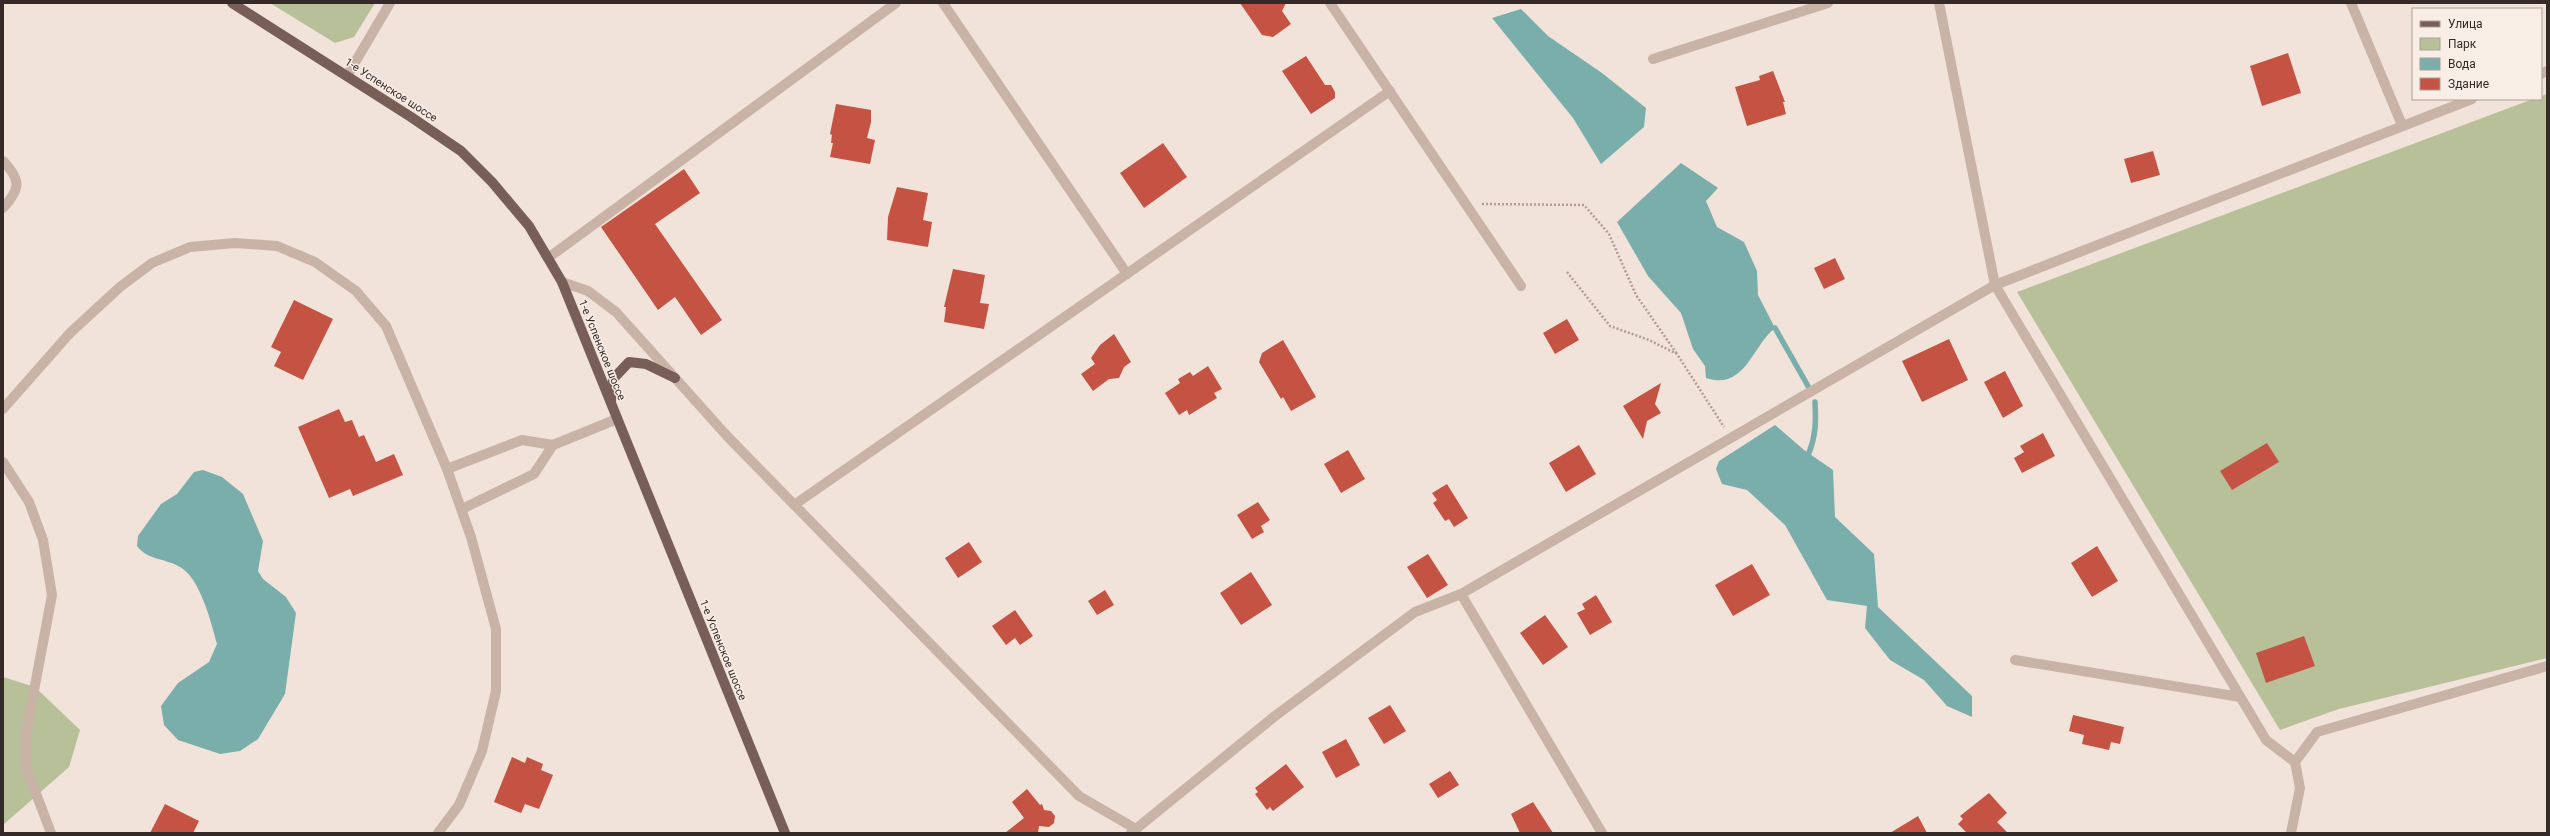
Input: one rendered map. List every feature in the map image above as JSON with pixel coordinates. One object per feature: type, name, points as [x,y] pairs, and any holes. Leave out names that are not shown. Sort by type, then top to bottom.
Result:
[{"type":"main road","name":"1-е Успенское шоссе","points":[[232,3],[347,76],[461,152],[492,182],[529,226],[562,282],[785,833]]},
{"type":"main road","points":[[611,403],[614,379],[629,362],[646,364],[675,378]]},
{"type":"street","points":[[347,76],[390,3]]},
{"type":"street","points":[[548,258],[896,3]]},
{"type":"street","points":[[943,3],[1127,274]]},
{"type":"street","points":[[1330,3],[1521,286]]},
{"type":"street","points":[[1653,59],[1828,3]]},
{"type":"street","points":[[1939,3],[1994,285],[2266,740],[2295,762],[2300,788],[2291,833]]},
{"type":"street","points":[[2351,3],[2402,125]]},
{"type":"street","points":[[794,505],[1390,91]]},
{"type":"street","points":[[562,282],[588,291],[616,312],[727,436],[1079,796],[1134,831],[1275,716],[1415,612],[1461,594],[1994,285],[2469,100]]},
{"type":"street","points":[[3,161],[15,174],[17,185],[14,196],[3,208]]},
{"type":"street","points":[[3,409],[70,333],[120,286],[152,263],[190,247],[235,243],[277,246],[316,262],[356,291],[386,326],[447,469],[462,508],[496,629],[496,691],[482,751],[459,805],[438,833]]},
{"type":"street","points":[[462,508],[534,474],[553,446],[617,419]]},
{"type":"street","points":[[447,469],[522,440],[553,446]]},
{"type":"street","points":[[3,462],[29,502],[43,540],[52,595],[26,733],[26,767],[51,833]]},
{"type":"street","points":[[1461,594],[1602,833]]},
{"type":"street","points":[[2015,660],[2240,697]]},
{"type":"street","points":[[2295,762],[2317,732],[2547,666]]},
{"type":"path","points":[[1466,204],[1584,205],[1609,234],[1636,295],[1677,354],[1731,438]]},
{"type":"path","points":[[1567,272],[1610,326],[1649,340],[1677,354]]},
{"type":"green space","points":[[270,3],[375,3],[354,37],[335,43]]},
{"type":"green space","points":[[2547,94],[2547,658],[2339,709],[2280,730],[2017,292],[2530,100],[2542,100],[2542,96]]},
{"type":"green space","points":[[3,677],[35,687],[80,730],[69,767],[3,825]]},
{"type":"water","points":[[1521,9],[1548,36],[1602,73],[1646,108],[1644,127],[1601,164],[1573,118],[1492,18]]},
{"type":"water","points":[[1681,163],[1718,188],[1706,201],[1717,227],[1744,242],[1757,271],[1758,295],[1775,328],[1767,336],[1739,373],[1730,378],[1719,380],[1706,378],[1705,366],[1693,349],[1681,313],[1648,276],[1617,222]]},
{"type":"water","points":[[1775,425],[1804,450],[1833,470],[1835,517],[1874,554],[1878,607],[1972,696],[1972,717],[1947,706],[1924,680],[1890,660],[1865,628],[1867,606],[1827,600],[1785,525],[1747,490],[1722,484],[1716,469],[1719,461]]},
{"type":"water","points":[[203,470],[222,477],[243,494],[263,541],[258,571],[263,579],[286,597],[296,613],[285,694],[258,739],[240,751],[220,754],[178,740],[164,725],[161,706],[178,683],[209,662],[217,644],[204,601],[193,581],[180,567],[146,554],[137,546],[138,536],[161,504],[177,494],[194,472]]},
{"type":"building","points":[[1240,3],[1286,3],[1282,11],[1291,24],[1273,37],[1262,35]]},
{"type":"building","points":[[2288,53],[2301,93],[2262,106],[2250,66]]},
{"type":"building","points":[[1306,56],[1325,85],[1331,85],[1335,92],[1335,98],[1311,114],[1282,71]]},
{"type":"building","points":[[1773,71],[1785,102],[1783,102],[1786,114],[1747,126],[1735,87],[1760,80],[1759,76]]},
{"type":"building","points":[[836,104],[871,110],[871,122],[867,138],[875,140],[870,164],[830,157],[833,143],[831,143],[832,135],[830,134]]},
{"type":"building","points":[[1163,143],[1187,177],[1144,208],[1120,173]]},
{"type":"building","points":[[2153,151],[2160,175],[2131,183],[2124,159]]},
{"type":"building","points":[[684,169],[700,193],[655,224],[722,320],[701,335],[675,297],[658,310],[601,227]]},
{"type":"building","points":[[897,187],[928,193],[923,220],[932,222],[928,247],[887,240],[888,217]]},
{"type":"building","points":[[1835,258],[1845,279],[1824,289],[1814,268]]},
{"type":"building","points":[[953,269],[985,275],[980,303],[989,304],[984,329],[944,322],[946,307],[944,307]]},
{"type":"building","points":[[294,300],[333,319],[303,380],[274,366],[281,352],[271,347]]},
{"type":"building","points":[[1567,319],[1579,340],[1555,354],[1543,333]]},
{"type":"building","points":[[1114,334],[1131,362],[1124,367],[1119,378],[1109,379],[1093,391],[1081,374],[1095,364],[1091,358],[1100,345]]},
{"type":"building","points":[[1949,339],[1968,380],[1922,402],[1902,361]]},
{"type":"building","points":[[1283,340],[1316,397],[1291,411],[1283,397],[1281,399],[1259,362],[1262,353]]},
{"type":"building","points":[[1208,366],[1222,389],[1214,393],[1217,398],[1189,415],[1187,410],[1179,415],[1165,393],[1180,383],[1178,379],[1190,372],[1193,376]]},
{"type":"building","points":[[2005,371],[2023,406],[2003,418],[1984,382]]},
{"type":"building","points":[[1661,383],[1655,404],[1661,413],[1647,421],[1643,439],[1623,406]]},
{"type":"building","points":[[339,409],[345,422],[352,420],[359,437],[364,435],[376,462],[394,454],[403,475],[353,496],[350,489],[329,498],[298,427]]},
{"type":"building","points":[[2043,433],[2055,456],[2022,473],[2014,458],[2024,452],[2020,446]]},
{"type":"building","points":[[2267,443],[2279,462],[2232,490],[2220,471]]},
{"type":"building","points":[[1579,445],[1596,474],[1566,492],[1549,463]]},
{"type":"building","points":[[1348,450],[1365,479],[1341,493],[1324,464]]},
{"type":"building","points":[[1447,484],[1468,518],[1454,527],[1449,519],[1445,521],[1433,503],[1437,500],[1432,493]]},
{"type":"building","points":[[1258,502],[1270,520],[1261,526],[1264,532],[1252,539],[1237,515]]},
{"type":"building","points":[[969,542],[982,562],[958,578],[945,558]]},
{"type":"building","points":[[2097,546],[2118,581],[2092,597],[2071,563]]},
{"type":"building","points":[[1428,554],[1448,585],[1427,598],[1407,567]]},
{"type":"building","points":[[1752,564],[1770,595],[1733,616],[1715,585]]},
{"type":"building","points":[[1251,572],[1272,605],[1241,625],[1220,593]]},
{"type":"building","points":[[1105,590],[1114,605],[1097,615],[1088,601]]},
{"type":"building","points":[[1596,595],[1612,622],[1590,635],[1577,613],[1585,609],[1582,604]]},
{"type":"building","points":[[1015,610],[1033,636],[1020,645],[1015,638],[1006,645],[992,626]]},
{"type":"building","points":[[1545,615],[1568,647],[1543,665],[1520,633]]},
{"type":"building","points":[[2304,636],[2315,666],[2266,683],[2256,653]]},
{"type":"building","points":[[1390,705],[1406,731],[1384,744],[1368,718]]},
{"type":"building","points":[[2073,715],[2124,727],[2120,744],[2111,742],[2109,750],[2082,744],[2084,735],[2069,731]]},
{"type":"building","points":[[1346,739],[1360,765],[1336,778],[1322,752]]},
{"type":"building","points":[[512,757],[525,763],[527,757],[543,764],[541,770],[553,775],[539,809],[525,804],[521,813],[494,802]]},
{"type":"building","points":[[1286,764],[1304,787],[1273,811],[1270,807],[1267,810],[1255,794],[1258,792],[1255,788]]},
{"type":"building","points":[[1450,771],[1459,785],[1438,798],[1429,784]]},
{"type":"building","points":[[1027,789],[1040,805],[1042,804],[1044,810],[1051,811],[1055,816],[1054,823],[1049,827],[1039,826],[1038,833],[1005,833],[1024,818],[1012,802]]},
{"type":"building","points":[[1989,793],[2007,813],[1997,822],[2008,833],[1967,833],[1958,824],[1963,819],[1960,816]]},
{"type":"building","points":[[1533,802],[1553,833],[1520,833],[1511,814]]},
{"type":"building","points":[[165,804],[199,821],[193,833],[150,833]]},
{"type":"building","points":[[1918,816],[1927,833],[1890,833]]},
{"type":"waterway","points":[[1775,328],[1808,386]]},
{"type":"waterway","points":[[1809,453],[1815,428],[1815,402]]}]
